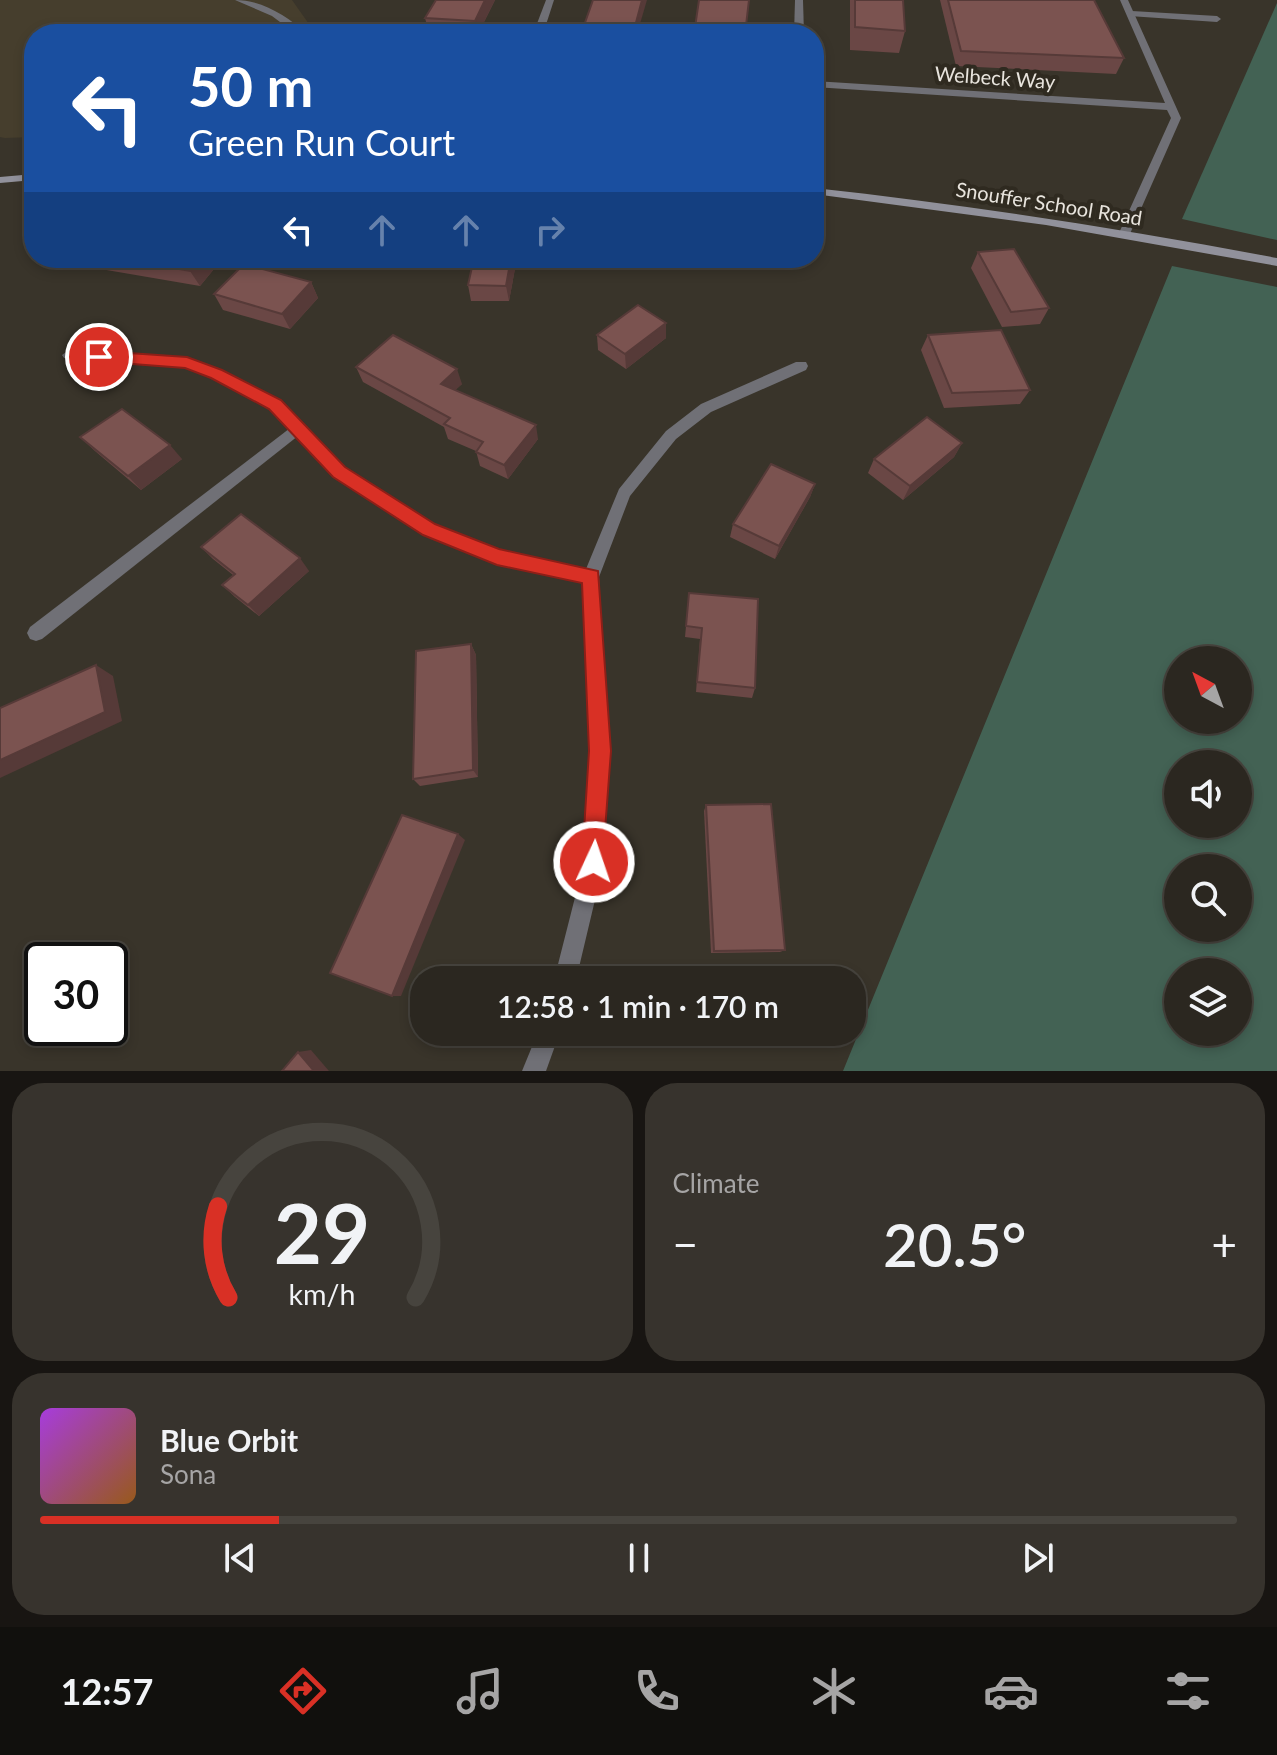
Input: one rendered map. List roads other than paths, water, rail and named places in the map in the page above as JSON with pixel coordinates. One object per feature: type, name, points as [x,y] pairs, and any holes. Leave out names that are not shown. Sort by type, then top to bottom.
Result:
[{"type":"main road","points":[[0,180],[24,178]]},
{"type":"main road","name":"Snouffer School Road","points":[[824,192],[917,202],[1125,233],[1277,262]]},
{"type":"street","points":[[239,0],[275,14],[288,24]]},
{"type":"street","points":[[542,24],[550,0]]},
{"type":"street","points":[[799,0],[799,24]]},
{"type":"street","points":[[1124,0],[1176,118],[1162,157],[1125,233]]},
{"type":"street","points":[[1132,14],[1217,19]]},
{"type":"street","name":"Welbeck Way","points":[[824,85],[1173,107]]},
{"type":"street","points":[[69,355],[187,362],[275,404],[339,472],[429,529],[497,557],[591,577]]},
{"type":"street","points":[[568,966],[594,862],[600,751],[591,577],[624,493],[671,435],[706,408],[801,366]]},
{"type":"street","points":[[36,633],[298,428]]},
{"type":"street","points":[[534,1071],[544,1046]]}]
